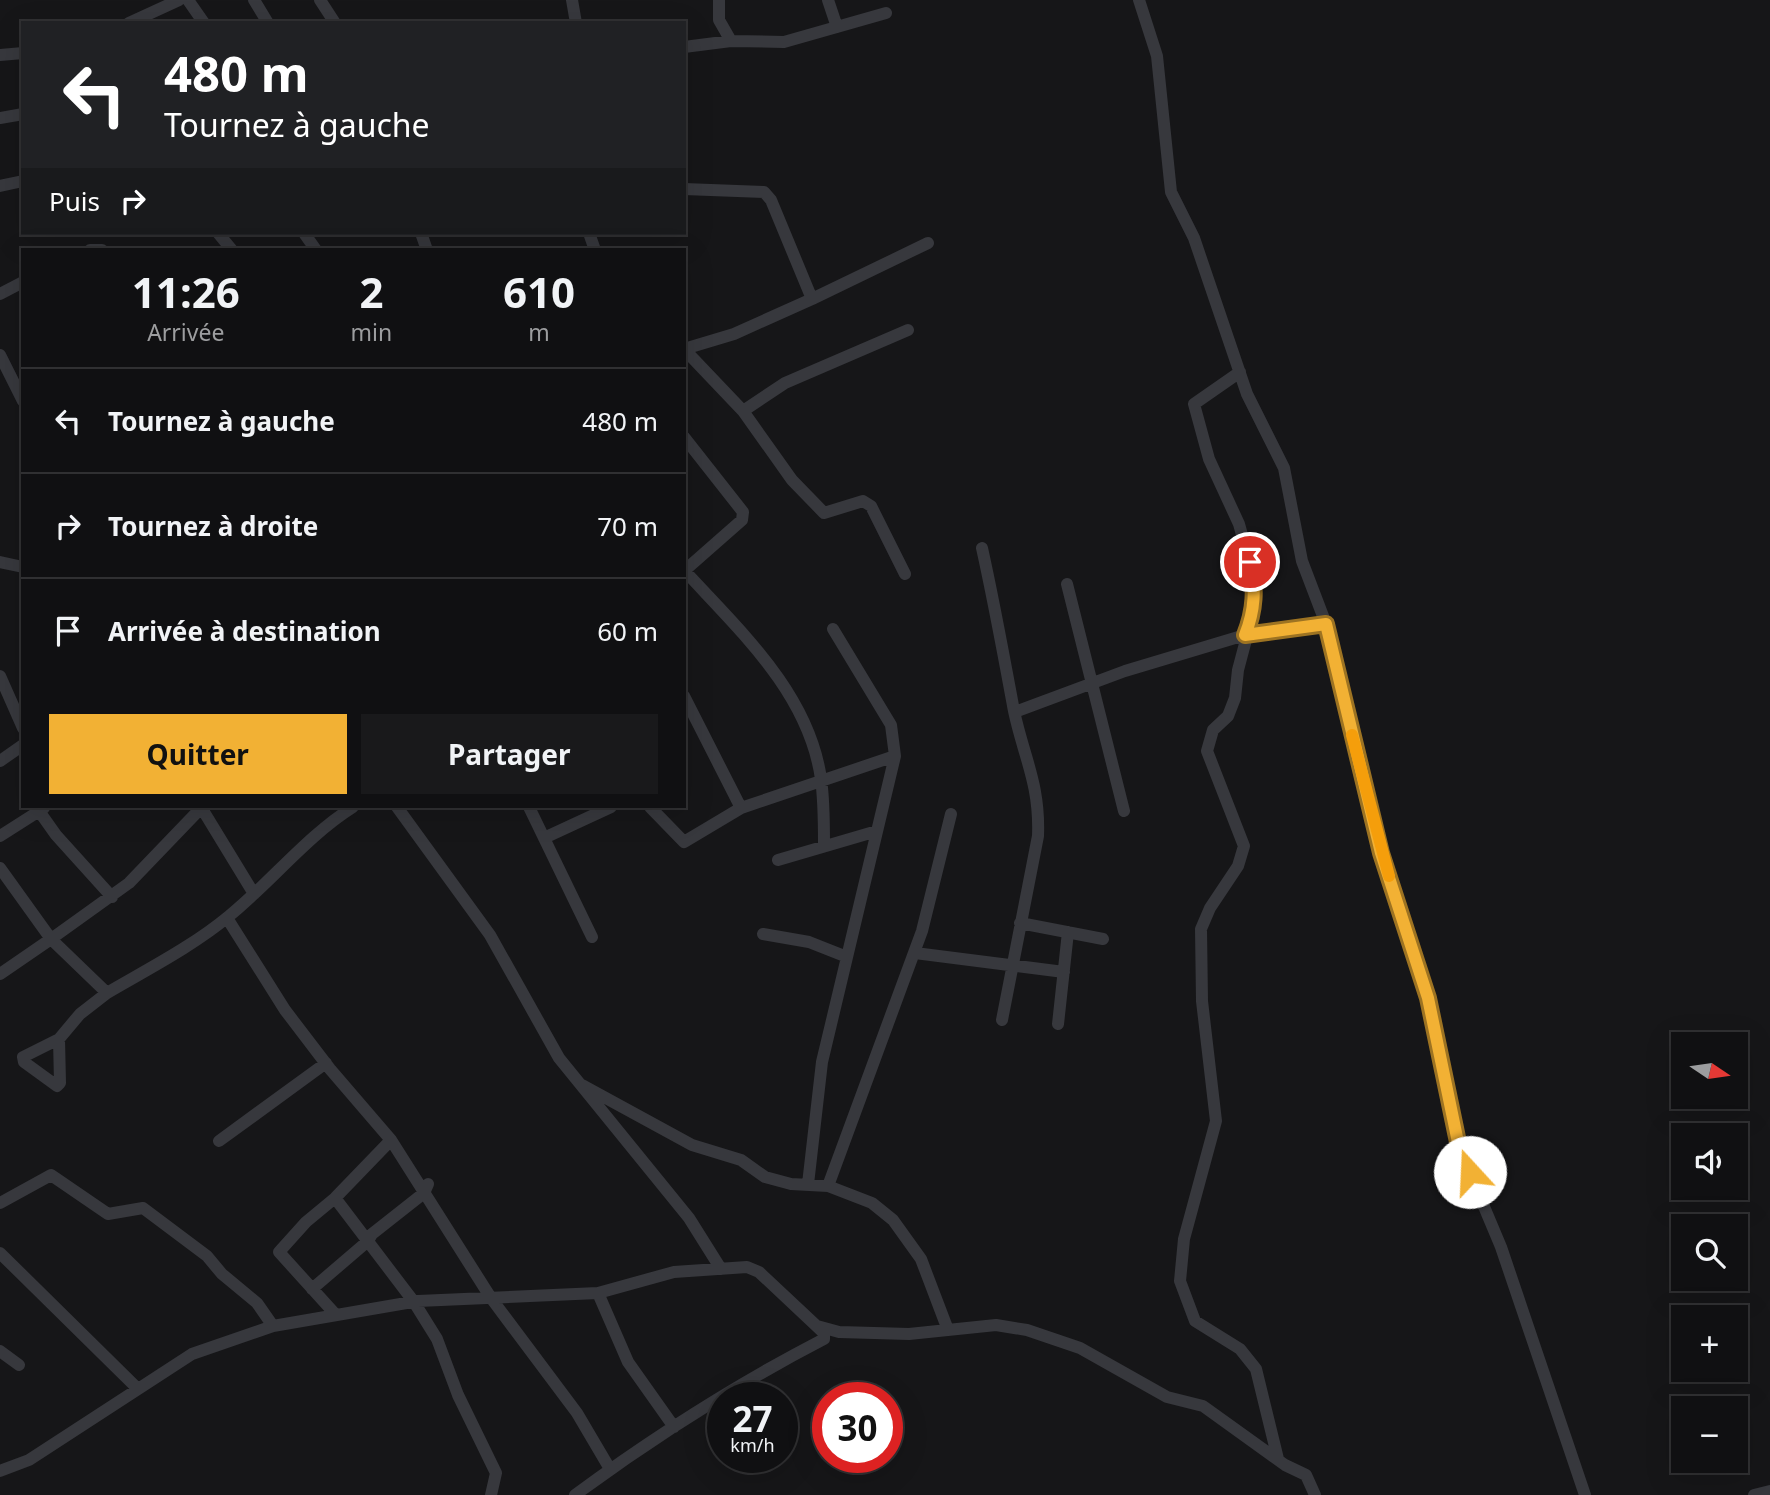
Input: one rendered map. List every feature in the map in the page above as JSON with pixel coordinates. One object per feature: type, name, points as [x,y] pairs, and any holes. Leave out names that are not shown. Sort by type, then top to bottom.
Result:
[{"type":"street","points":[[188,0],[203,21]]},
{"type":"street","points":[[254,0],[267,21]]},
{"type":"street","points":[[320,0],[334,21]]},
{"type":"street","points":[[572,0],[576,21]]},
{"type":"street","points":[[719,0],[719,20],[731,41]]},
{"type":"street","points":[[828,0],[837,27]]},
{"type":"street","points":[[1139,0],[1157,56],[1171,192],[1198,246],[1256,414],[1284,468],[1299,549],[1326,624],[1381,853],[1428,998],[1459,1147],[1501,1247],[1585,1495]]},
{"type":"street","points":[[133,21],[171,2]]},
{"type":"street","points":[[686,46],[731,41],[784,42],[886,13]]},
{"type":"street","points":[[0,55],[21,53]]},
{"type":"street","points":[[0,118],[21,114]]},
{"type":"street","points":[[0,186],[21,181]]},
{"type":"street","points":[[686,189],[764,192],[771,200],[812,299]]},
{"type":"street","points":[[686,348],[734,334],[928,243]]},
{"type":"street","points":[[0,294],[21,283]]},
{"type":"street","points":[[743,411],[785,383],[908,330]]},
{"type":"street","points":[[686,351],[743,411],[792,480],[824,513],[863,501],[871,506],[905,574]]},
{"type":"street","points":[[0,355],[21,397]]},
{"type":"street","points":[[1240,372],[1195,401],[1194,407],[1209,459],[1239,524],[1255,582],[1251,621],[1245,635],[1233,707],[1228,716],[1213,730],[1207,751],[1244,846],[1238,866],[1210,908],[1201,929],[1202,1001],[1216,1121],[1185,1239],[1180,1281],[1195,1321],[1240,1349],[1256,1369],[1278,1459]]},
{"type":"street","points":[[686,440],[743,512],[742,520],[686,569]]},
{"type":"street","points":[[982,548],[1015,712],[1037,788],[1039,811],[1038,836],[1002,1020]]},
{"type":"street","points":[[0,562],[21,567]]},
{"type":"street","points":[[686,571],[774,670],[813,745],[821,779],[824,844]]},
{"type":"street","points":[[1067,584],[1124,811]]},
{"type":"street","points":[[1015,712],[1092,683],[1245,635],[1326,624]]},
{"type":"street","points":[[808,1184],[822,1062],[895,756],[891,724],[833,629]]},
{"type":"street","points":[[0,676],[21,723]]},
{"type":"street","points":[[686,700],[741,808]]},
{"type":"street","points":[[0,761],[21,747]]},
{"type":"street","points":[[651,808],[684,842],[741,808],[895,756]]},
{"type":"street","points":[[0,974],[112,897],[200,808]]},
{"type":"street","points":[[202,808],[254,894]]},
{"type":"street","points":[[59,1039],[80,1014],[107,993],[227,918],[323,826],[351,808]]},
{"type":"street","points":[[398,808],[490,934],[559,1058],[689,1218],[721,1269]]},
{"type":"street","points":[[529,808],[592,937]]},
{"type":"street","points":[[544,838],[609,808]]},
{"type":"street","points":[[0,836],[43,809],[56,835],[112,897]]},
{"type":"street","points":[[828,1186],[915,953],[951,814]]},
{"type":"street","points":[[778,859],[877,831]]},
{"type":"street","points":[[0,868],[51,939],[107,993]]},
{"type":"street","points":[[227,918],[285,1010],[391,1140],[426,1189],[491,1298],[577,1413],[610,1469]]},
{"type":"street","points":[[1020,923],[1103,939]]},
{"type":"street","points":[[1058,1024],[1068,932]]},
{"type":"street","points":[[763,934],[809,942],[847,957]]},
{"type":"street","points":[[915,953],[1064,972]]},
{"type":"street","points":[[219,1141],[326,1063]]},
{"type":"street","points":[[582,1085],[594,1089],[692,1145],[741,1160],[765,1177],[791,1184],[828,1186],[858,1195],[893,1220],[921,1259],[948,1330]]},
{"type":"street","points":[[336,1315],[279,1252],[306,1222],[335,1198],[391,1140]]},
{"type":"street","points":[[0,1203],[51,1175],[108,1214],[143,1208],[207,1256],[222,1274],[257,1303],[273,1326]]},
{"type":"street","points":[[312,1289],[426,1189]]},
{"type":"street","points":[[335,1198],[414,1301],[437,1339],[458,1395],[496,1472],[491,1495]]},
{"type":"street","points":[[0,1253],[33,1289],[138,1390]]},
{"type":"street","points":[[0,1471],[29,1460],[192,1354],[273,1326],[414,1301],[598,1293],[674,1272],[753,1268],[824,1333],[824,1339],[772,1366],[674,1427],[575,1495]]},
{"type":"street","points":[[598,1293],[628,1362],[674,1427]]},
{"type":"street","points":[[817,1326],[839,1332],[928,1335],[948,1330],[1007,1326],[1080,1348],[1167,1397],[1203,1406],[1278,1459],[1306,1475],[1315,1495]]},
{"type":"street","points":[[0,1350],[19,1365]]},
{"type":"street","points":[[1754,1495],[1770,1491]]},
{"type":"slow traffic","points":[[1352,735],[1389,876]]},
{"type":"route","points":[[1250,562],[1255,582],[1254,602],[1251,621],[1245,635],[1326,624],[1381,853],[1428,998],[1459,1147],[1470,1172]]}]
